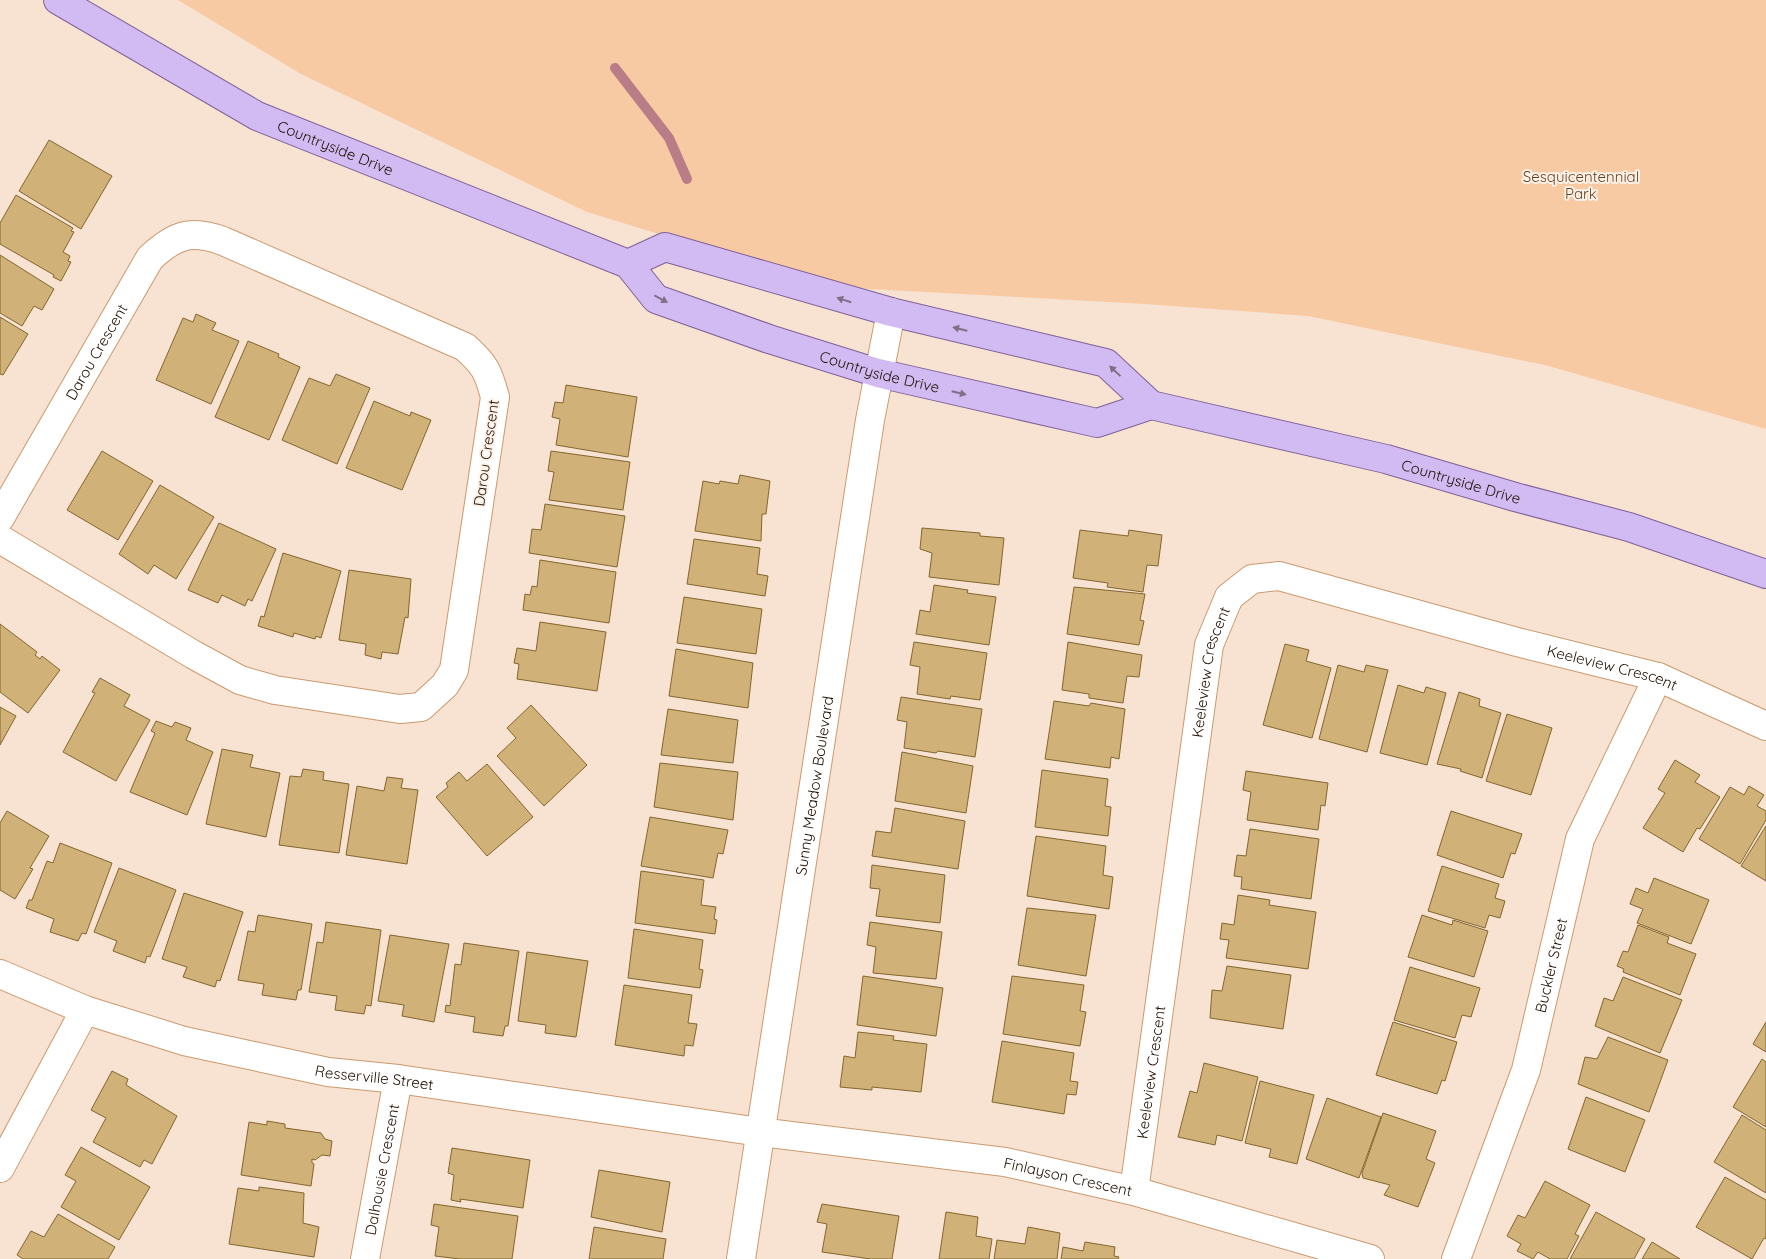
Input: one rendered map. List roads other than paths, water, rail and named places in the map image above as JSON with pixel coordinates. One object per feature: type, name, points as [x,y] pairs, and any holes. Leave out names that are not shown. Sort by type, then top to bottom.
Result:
[{"type":"main road","name":"Countryside Drive","points":[[58,0],[257,116],[628,264],[656,299],[769,339],[878,373],[1097,423],[1151,405],[1386,459],[1515,497],[1629,527],[1766,574]]},
{"type":"main road","points":[[628,264],[665,248],[891,312],[1106,363],[1151,405]]},
{"type":"street","name":"Darou Crescent","points":[[0,518],[150,258],[165,244],[185,236],[203,234],[223,241],[465,347],[483,363],[495,397],[454,670],[446,685],[421,707],[400,709],[275,690],[240,680],[120,612],[0,539]]},
{"type":"street","name":"Sunny Meadow Boulevard","points":[[741,1259],[878,373],[891,312]]},
{"type":"street","name":"Keeleview Crescent","points":[[1134,1191],[1209,645],[1229,597],[1252,579],[1279,576],[1517,642],[1658,678],[1766,726]]},
{"type":"street","name":"Buckler Street","points":[[1456,1259],[1526,1070],[1580,838],[1658,678]]},
{"type":"street","name":"Resserville Street","points":[[0,974],[85,1010],[184,1041],[328,1072],[398,1079],[760,1132]]},
{"type":"street","points":[[0,1168],[85,1010]]},
{"type":"street","name":"Dalhousie Crescent","points":[[365,1259],[398,1079]]},
{"type":"street","name":"Finlayson Crescent","points":[[760,1132],[1005,1162],[1134,1191],[1370,1259]]},
{"type":"waterway","points":[[615,68],[669,138],[687,179]]},
{"type":"park label","name":"Sesquicentennial Park","points":[[1581,184]]}]
